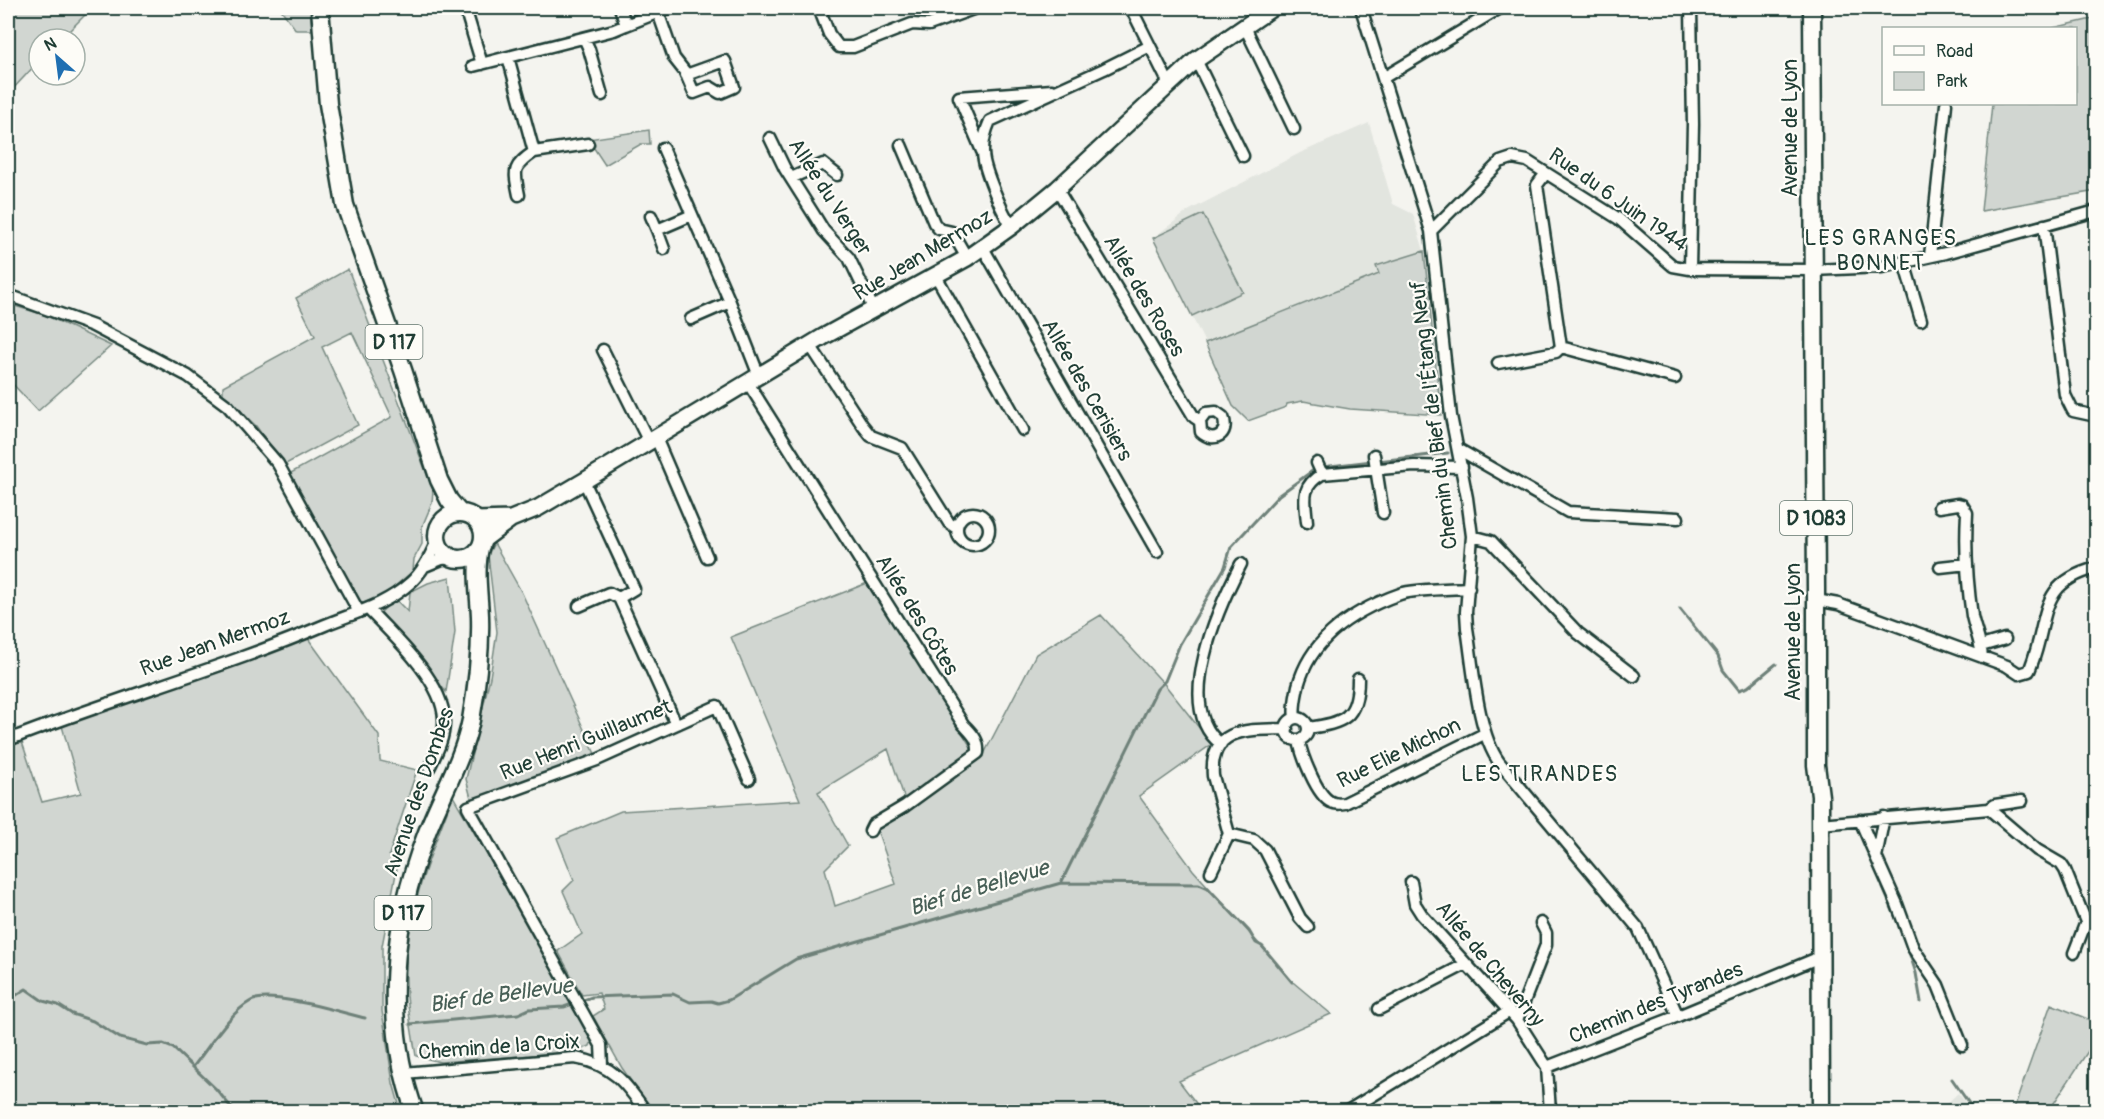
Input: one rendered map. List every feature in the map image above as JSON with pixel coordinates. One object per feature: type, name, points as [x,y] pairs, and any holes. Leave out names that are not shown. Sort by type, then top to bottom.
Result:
[{"type":"main road","name":"D 117","points":[[320,8],[328,104],[345,205],[404,370],[439,480],[449,500],[460,513]]},
{"type":"main road","name":"Avenue de Lyon","points":[[1812,8],[1816,765],[1820,796],[1821,1112]]},
{"type":"main road","name":"D 117","points":[[439,480],[443,520]]},
{"type":"main road","points":[[460,513],[470,515],[476,520],[483,532],[481,544],[468,558],[455,559],[440,548],[436,533],[443,520],[449,515],[460,513]]},
{"type":"main road","name":"Avenue des Dombes","points":[[416,1112],[404,1073],[397,1025],[394,974],[399,926],[409,884],[426,835],[456,764],[470,723],[478,674],[480,616],[477,559],[481,544]]},
{"type":"main road","name":"Avenue des Dombes","points":[[455,559],[467,572],[478,593]]},
{"type":"street","points":[[620,8],[626,25]]},
{"type":"street","points":[[468,18],[477,65],[584,38],[669,8]]},
{"type":"street","points":[[819,8],[829,34],[839,47],[853,47],[912,24],[928,25],[976,8]]},
{"type":"street","points":[[1131,8],[1169,84]]},
{"type":"street","name":"Rue Jean Mermoz","points":[[481,544],[511,519],[538,508],[810,345],[967,258],[1058,189],[1196,60],[1272,8]]},
{"type":"street","name":"Chemin du Bief de l'Étang Neuf","points":[[1361,8],[1431,231],[1451,416],[1462,467],[1472,536],[1466,612],[1484,734],[1492,753],[1499,762],[1638,928],[1678,1016]]},
{"type":"street","points":[[1383,78],[1500,8]]},
{"type":"street","points":[[1689,269],[1693,123],[1691,8]]},
{"type":"street","points":[[658,12],[674,58],[686,75]]},
{"type":"street","points":[[1244,25],[1294,129]]},
{"type":"street","points":[[584,38],[602,95]]},
{"type":"street","points":[[1012,226],[1005,218],[984,166],[982,151],[984,134],[990,121],[1150,46]]},
{"type":"street","points":[[508,57],[534,152]]},
{"type":"street","points":[[1196,60],[1243,156]]},
{"type":"street","points":[[982,151],[959,97],[1061,89]]},
{"type":"street","points":[[1930,256],[1946,105]]},
{"type":"street","name":"Allée du Verger","points":[[770,138],[791,178],[825,231],[849,258],[874,310]]},
{"type":"street","points":[[519,195],[514,173],[519,163],[534,152],[588,144]]},
{"type":"street","points":[[901,144],[934,223],[939,229],[952,231],[967,258]]},
{"type":"street","name":"Allée des Côtes","points":[[663,148],[730,302],[754,380],[963,724],[979,744],[978,753],[905,806],[873,825],[870,831]]},
{"type":"street","name":"Rue du 6 Juin 1944","points":[[1431,231],[1500,162],[1512,158],[1521,158],[1619,219],[1673,266],[1689,269],[1814,270],[1882,267],[2097,211]]},
{"type":"street","points":[[791,178],[823,164],[837,175]]},
{"type":"street","points":[[1546,173],[1537,185],[1562,347]]},
{"type":"street","name":"Allée des Roses","points":[[1058,189],[1194,417],[1200,421]]},
{"type":"street","points":[[657,230],[692,215]]},
{"type":"street","points":[[651,216],[664,249]]},
{"type":"street","points":[[2044,225],[2065,395],[2073,411],[2097,416]]},
{"type":"street","name":"Allée des Cerisiers","points":[[982,246],[1157,552]]},
{"type":"street","points":[[1904,262],[1921,320]]},
{"type":"street","points":[[936,276],[1023,429]]},
{"type":"street","points":[[8,295],[93,326],[188,376],[228,406],[278,464],[363,611],[418,664],[429,678],[436,691],[444,718],[441,742],[429,768]]},
{"type":"street","points":[[691,319],[730,302]]},
{"type":"street","points":[[810,345],[871,436],[902,448],[950,523],[957,528]]},
{"type":"street","points":[[1498,363],[1556,352],[1562,347]]},
{"type":"street","points":[[1562,347],[1675,378]]},
{"type":"street","points":[[603,350],[652,440],[707,557]]},
{"type":"street","points":[[1458,449],[1568,512],[1678,518]]},
{"type":"street","points":[[1374,455],[1378,469],[1383,513]]},
{"type":"street","points":[[1317,463],[1322,474]]},
{"type":"street","points":[[1306,522],[1304,497],[1306,489],[1322,474],[1414,466],[1462,467]]},
{"type":"street","points":[[584,481],[634,589],[619,598]]},
{"type":"street","points":[[1939,507],[1958,504],[1962,505],[1967,513],[1966,564],[1972,618],[1981,652]]},
{"type":"street","name":"Rue Jean Mermoz","points":[[476,520],[511,519]]},
{"type":"street","points":[[1472,536],[1491,541],[1578,633],[1634,676]]},
{"type":"street","name":"Rue Jean Mermoz","points":[[8,740],[59,720],[241,658],[363,611],[411,583],[425,566],[437,541]]},
{"type":"street","name":"Rue Jean Mermoz","points":[[425,566],[442,559],[455,559]]},
{"type":"street","points":[[1221,744],[1209,731],[1199,707],[1203,669],[1214,620],[1241,564]]},
{"type":"street","points":[[1940,567],[1966,564]]},
{"type":"street","points":[[1816,600],[1838,604],[1981,652],[2019,674],[2029,671],[2037,652],[2045,615],[2052,596],[2064,581],[2079,572],[2097,568]]},
{"type":"street","points":[[1295,718],[1296,696],[1306,663],[1325,637],[1338,626],[1402,594],[1469,588]]},
{"type":"street","points":[[579,606],[609,593],[619,598],[676,724]]},
{"type":"street","points":[[1981,652],[2005,639]]},
{"type":"street","points":[[1308,728],[1333,725],[1350,713],[1358,696],[1358,680]]},
{"type":"street","name":"Rue Henri Guillaumet","points":[[602,1065],[601,1046],[468,807],[597,760],[717,706],[749,779]]},
{"type":"street","points":[[1295,718],[1302,719],[1308,728],[1305,737],[1299,740],[1292,738],[1287,729],[1289,722],[1295,718]]},
{"type":"street","points":[[1211,872],[1229,834],[1213,776],[1214,758],[1221,744],[1235,733],[1246,729],[1287,729]]},
{"type":"street","name":"Rue Elie Michon","points":[[1299,740],[1304,759],[1320,792],[1325,798],[1338,804],[1345,803],[1484,734]]},
{"type":"street","points":[[1820,824],[1989,809],[1995,805],[2022,801]]},
{"type":"street","points":[[1989,809],[2037,850],[2061,864],[2065,870],[2086,922],[2074,954]]},
{"type":"street","points":[[1876,857],[1884,817]]},
{"type":"street","points":[[1860,820],[1897,904],[1913,948],[1938,985],[1962,1045]]},
{"type":"street","points":[[1229,834],[1254,840],[1265,850],[1300,918],[1308,927]]},
{"type":"street","name":"Allée de Cheverny","points":[[1411,882],[1415,904],[1422,915],[1514,1016],[1547,1067]]},
{"type":"street","points":[[1346,1112],[1514,1016],[1546,945],[1546,933],[1541,923]]},
{"type":"street","name":"Chemin des Tyrandes","points":[[1547,1067],[1820,957]]},
{"type":"street","points":[[1379,1009],[1466,964]]},
{"type":"street","name":"Chemin de la Croix","points":[[404,1073],[575,1058],[602,1065],[614,1072],[632,1091],[646,1112]]},
{"type":"street","points":[[1547,1067],[1550,1112]]},
{"type":"shaded area","points":[[1369,123],[1393,204],[1413,214],[1424,251],[1376,266],[1379,274],[1205,343],[1153,238],[1188,211],[1300,153]]},
{"type":"shaded area","points":[[1958,1093],[1972,1111],[1939,1111]]},
{"type":"green space","points":[[8,8],[92,8],[73,27],[27,27],[27,74],[8,94]]},
{"type":"green space","points":[[280,8],[310,8],[312,30],[296,30]]},
{"type":"green space","points":[[2096,18],[2096,191],[1981,211],[1992,105],[2077,105],[2077,27],[2057,27]]},
{"type":"green space","points":[[649,130],[650,144],[641,144],[605,165],[588,139]]},
{"type":"green space","points":[[1203,214],[1243,292],[1192,316],[1153,238]]},
{"type":"green space","points":[[1424,251],[1441,415],[1350,409],[1303,401],[1287,404],[1286,407],[1248,421],[1233,406],[1205,343],[1379,274],[1376,266]]},
{"type":"green space","points":[[348,269],[433,490],[432,503],[422,527],[422,544],[414,559],[413,571],[383,596],[361,604],[289,474],[392,417],[352,332],[322,347],[358,425],[284,465],[256,426],[223,394],[223,386],[315,336],[296,298]]},
{"type":"green space","points":[[8,304],[45,315],[111,346],[38,411],[8,379]]},
{"type":"green space","points":[[494,543],[522,593],[596,756],[472,802],[466,779],[490,677],[497,632],[488,555]]},
{"type":"green space","points":[[450,577],[455,632],[446,692],[381,612],[395,599],[408,612],[410,592],[428,583]]},
{"type":"green space","points":[[870,582],[971,747],[971,752],[905,800],[888,749],[818,792],[848,846],[825,869],[835,906],[896,884],[877,830],[985,752],[1036,654],[1101,615],[1166,686],[1212,744],[1139,796],[1193,870],[1294,983],[1331,1014],[1179,1081],[1202,1111],[652,1111],[622,1068],[593,1016],[604,1009],[599,993],[582,995],[558,951],[582,934],[563,891],[574,880],[557,838],[621,811],[800,800],[731,637]]},
{"type":"green space","points":[[307,637],[379,736],[380,761],[417,770],[389,855],[399,858],[382,946],[382,1011],[393,1083],[401,1111],[8,1111],[8,747],[22,742],[42,802],[81,793],[62,726]]},
{"type":"green space","points":[[453,796],[583,1017],[593,1037],[590,1046],[581,1050],[559,1053],[440,1062],[416,1056],[406,983],[410,927],[421,883]]},
{"type":"green space","points":[[2051,1004],[2095,1022],[2096,1020],[2096,1039],[2052,1106],[2055,1111],[2013,1111]]},
{"type":"waterway","name":"Bief de Bellevue","points":[[1378,461],[1448,453]]},
{"type":"waterway","name":"Bief de Bellevue","points":[[1322,467],[1372,461]]},
{"type":"waterway","name":"Bief de Bellevue","points":[[410,1024],[518,1014],[529,1009],[564,1007],[592,997],[673,994],[690,1002],[718,1003],[729,1000],[796,959],[1061,883],[1157,689],[1165,681],[1180,644],[1225,567],[1231,547],[1279,495],[1315,469]]},
{"type":"waterway","name":"Bief de Bellevue","points":[[1680,609],[1718,656],[1723,670],[1739,690],[1748,687],[1776,664]]},
{"type":"waterway","points":[[1061,883],[1199,884],[1208,888],[1249,931],[1256,943],[1262,946],[1292,982]]},
{"type":"waterway","name":"Bief de Bellevue","points":[[1883,888],[1898,923]]},
{"type":"waterway","name":"Bief de Bellevue","points":[[1908,949],[1916,973],[1921,1002]]},
{"type":"waterway","points":[[8,994],[15,996],[26,989],[43,1001],[58,1005],[72,1014],[93,1021],[120,1038],[147,1045],[163,1044],[173,1048],[216,1089],[235,1112]]},
{"type":"waterway","name":"Bief de Bellevue","points":[[193,1067],[227,1022],[243,1006],[260,998],[290,1000],[365,1018]]},
{"type":"waterway","name":"Bief de Bellevue","points":[[1952,1079],[1975,1112]]},
{"type":"district","name":"LES GRANGES BONNET","points":[[1881,250]]},
{"type":"district","name":"LES TIRANDES","points":[[1540,774]]}]
